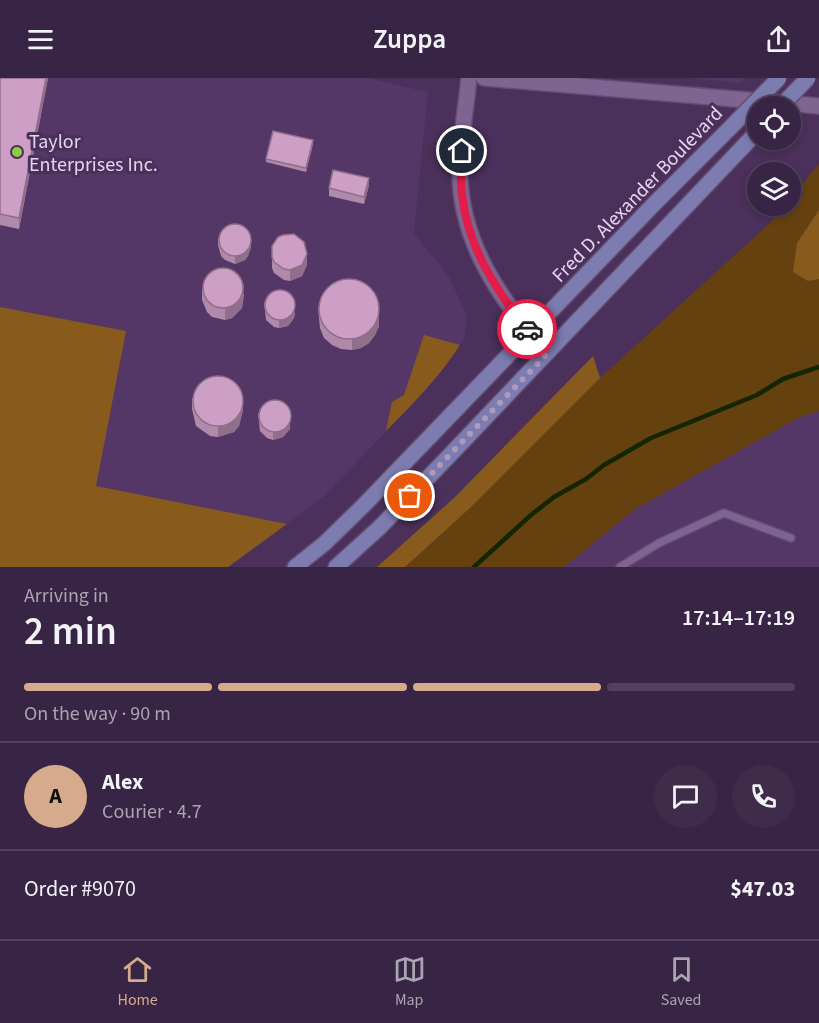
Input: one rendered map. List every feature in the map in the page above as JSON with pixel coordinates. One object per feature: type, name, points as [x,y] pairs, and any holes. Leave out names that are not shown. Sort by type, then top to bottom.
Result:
[{"type":"main road","name":"Fred D. Alexander Boulevard","points":[[295,567],[325,543],[364,506],[779,78]]},
{"type":"main road","points":[[791,96],[808,78]]},
{"type":"main road","points":[[336,567],[410,496],[747,143]]},
{"type":"street","points":[[469,78],[460,169],[463,208],[473,242],[490,278],[508,306],[548,353]]},
{"type":"street","points":[[484,78],[819,106]]},
{"type":"lane","points":[[620,567],[659,543],[724,513],[791,538]]},
{"type":"shaded area","points":[[0,78],[367,78],[428,92],[414,233],[450,278],[467,317],[464,339],[419,398],[323,497],[228,567],[0,567]]},
{"type":"shaded area","points":[[689,78],[744,78],[739,83]]},
{"type":"shaded area","points":[[819,164],[819,567],[405,567],[470,508],[600,378],[776,216],[801,216],[801,186]]},
{"type":"shaded area","points":[[819,164],[819,210],[797,243],[808,281],[819,279],[819,411],[800,417],[635,509],[564,567],[405,567],[470,508],[600,378],[776,216],[801,216],[801,186]]},
{"type":"shaded area","points":[[819,210],[819,279],[808,281],[793,272],[797,243]]},
{"type":"shaded area","points":[[0,307],[126,331],[96,486],[287,524],[228,567],[0,567]]},
{"type":"shaded area","points":[[424,335],[460,345],[416,400],[386,431],[392,402],[404,395]]},
{"type":"shaded area","points":[[593,356],[600,378],[470,508],[405,567],[377,567],[454,498]]},
{"type":"building","name":"Taylor Enterprises Inc.","points":[[0,78],[46,78],[19,218],[0,214]]},
{"type":"building","points":[[273,131],[313,140],[306,168],[266,159]]},
{"type":"building","points":[[333,170],[369,178],[364,197],[329,188]]},
{"type":"building","points":[[235,224],[246,229],[251,240],[246,251],[235,256],[224,251],[219,240],[224,229]]},
{"type":"building","points":[[294,234],[304,242],[307,254],[302,265],[290,270],[284,269],[274,262],[272,246],[278,237]]},
{"type":"building","points":[[223,268],[231,269],[237,274],[242,280],[242,296],[237,302],[231,307],[223,308],[215,307],[209,302],[204,296],[203,288],[204,280],[209,274],[215,269]]},
{"type":"building","points":[[343,279],[355,279],[366,284],[374,292],[379,309],[377,321],[366,334],[355,339],[343,339],[332,334],[324,326],[319,315],[319,303],[324,292],[332,284]]},
{"type":"building","points":[[280,290],[291,294],[295,305],[291,316],[280,320],[269,316],[265,305],[269,294]]},
{"type":"building","points":[[218,376],[232,380],[239,387],[243,401],[239,415],[232,422],[218,426],[204,422],[197,415],[193,401],[197,387],[204,380]]},
{"type":"building","points":[[275,400],[286,405],[291,416],[286,427],[275,432],[264,427],[259,416],[264,405]]},
{"type":"waterway","points":[[474,567],[531,515],[554,497],[586,479],[604,465],[651,438],[757,395],[783,379],[819,367]]},
{"type":"way so far","points":[[410,496],[548,353],[527,329]]},
{"type":"place","name":"Taylor Enterprises Inc.","points":[[17,152]]},
{"type":"route","points":[[462,151],[460,188],[473,242],[490,278],[508,306],[527,329]]}]
